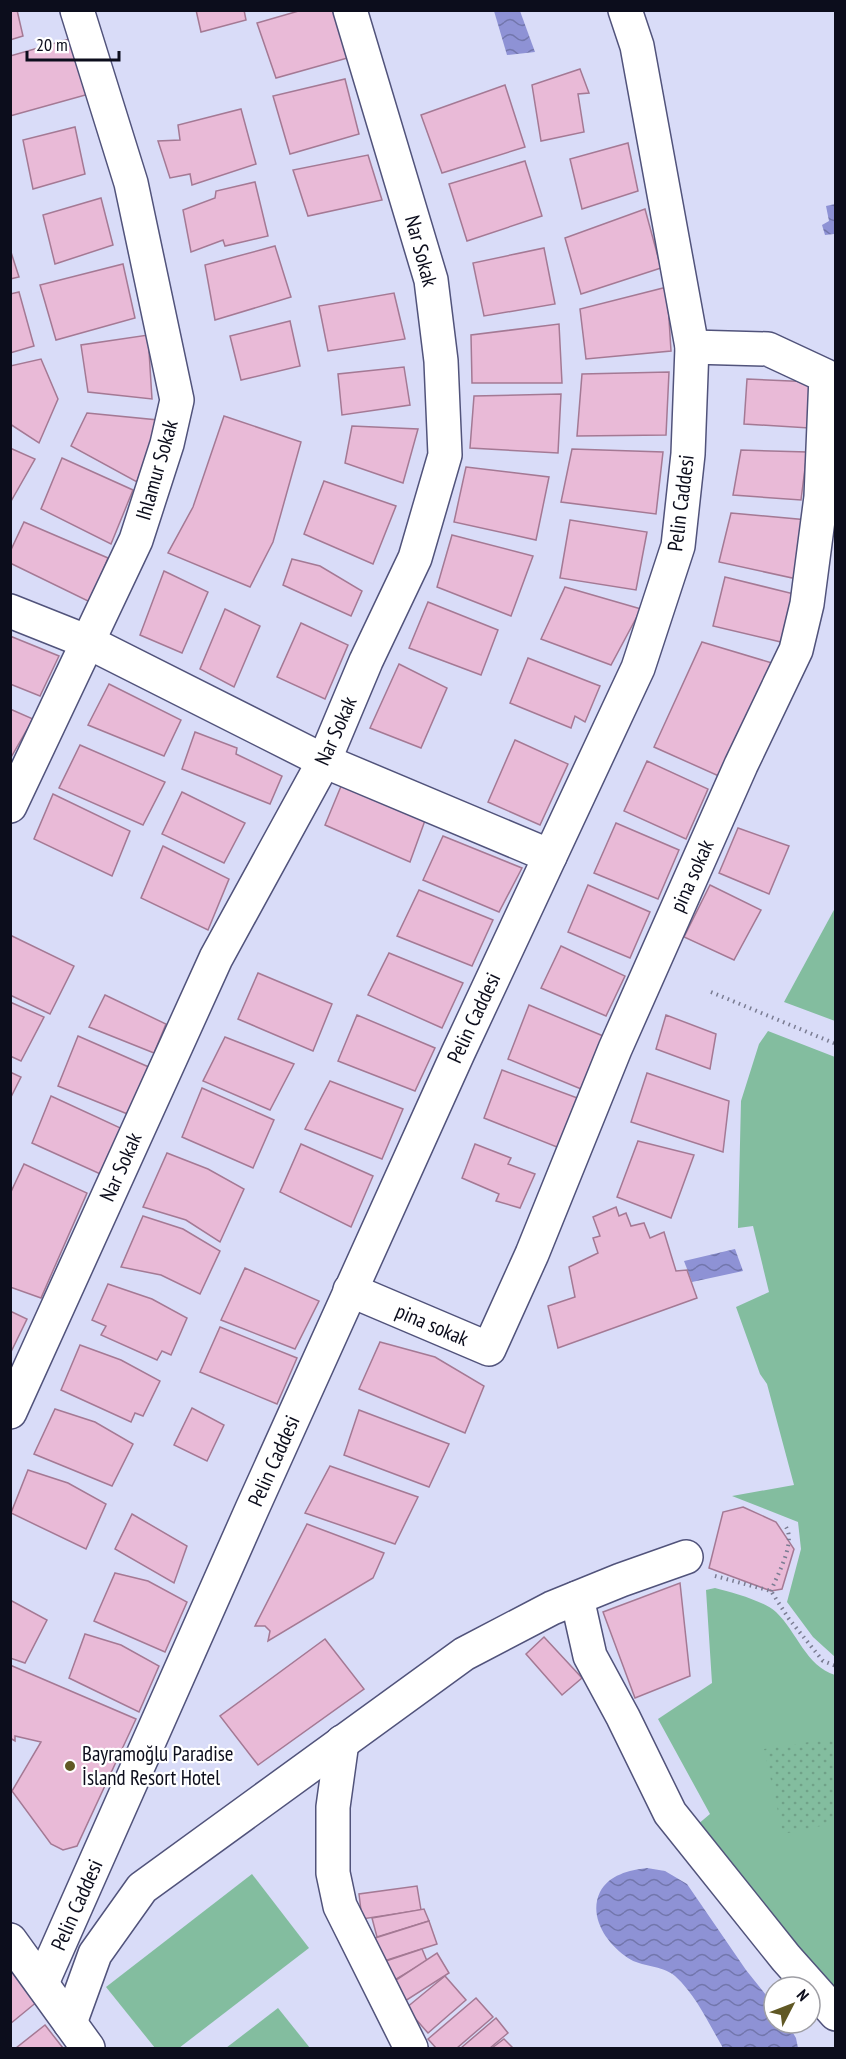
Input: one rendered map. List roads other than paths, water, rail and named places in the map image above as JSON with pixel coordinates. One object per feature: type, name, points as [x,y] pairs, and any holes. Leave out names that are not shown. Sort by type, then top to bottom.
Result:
[{"type":"street","name":"Ihlamur Sokak","points":[[10,806],[136,540],[167,444],[177,400],[131,183],[77,10]]},
{"type":"street","name":"Nar Sokak","points":[[10,1412],[216,958],[324,760],[366,661],[415,558],[445,455],[441,361],[431,280],[350,10]]},
{"type":"street","name":"Pelin Caddesi","points":[[42,1983],[350,1290],[638,668],[678,546],[688,454],[692,347],[637,46],[625,10]]},
{"type":"street","name":"pina sokak","points":[[350,1290],[489,1349],[532,1254],[615,1049],[796,650],[807,604],[821,497],[826,376],[768,349],[692,347]]},
{"type":"street","points":[[10,611],[88,642],[324,760],[550,856]]},
{"type":"street","points":[[79,2036],[95,1954],[142,1888],[464,1654],[552,1608],[686,1557]]},
{"type":"street","points":[[577,1598],[590,1656],[670,1813],[786,1958],[836,2014]]},
{"type":"street","points":[[342,1742],[333,1807],[333,1873],[340,1906],[411,2049]]},
{"type":"street","points":[[10,1940],[79,2036]]},
{"type":"water","points":[[494,11],[520,11],[535,52],[507,55]]},
{"type":"water","points":[[835,204],[835,237],[834,234],[825,235],[822,225],[829,221],[826,206]]},
{"type":"water","points":[[735,1249],[743,1271],[692,1282],[684,1261]]},
{"type":"water","points":[[647,1868],[665,1871],[687,1884],[762,1990],[762,2035],[794,2035],[798,2048],[723,2048],[696,2001],[675,1976],[670,1972],[633,1961],[613,1945],[598,1920],[597,1901],[600,1892],[609,1881],[633,1870]]},
{"type":"place","name":"Bayramoğlu Paradise İsland Resort Hotel","points":[[70,1766]]}]
